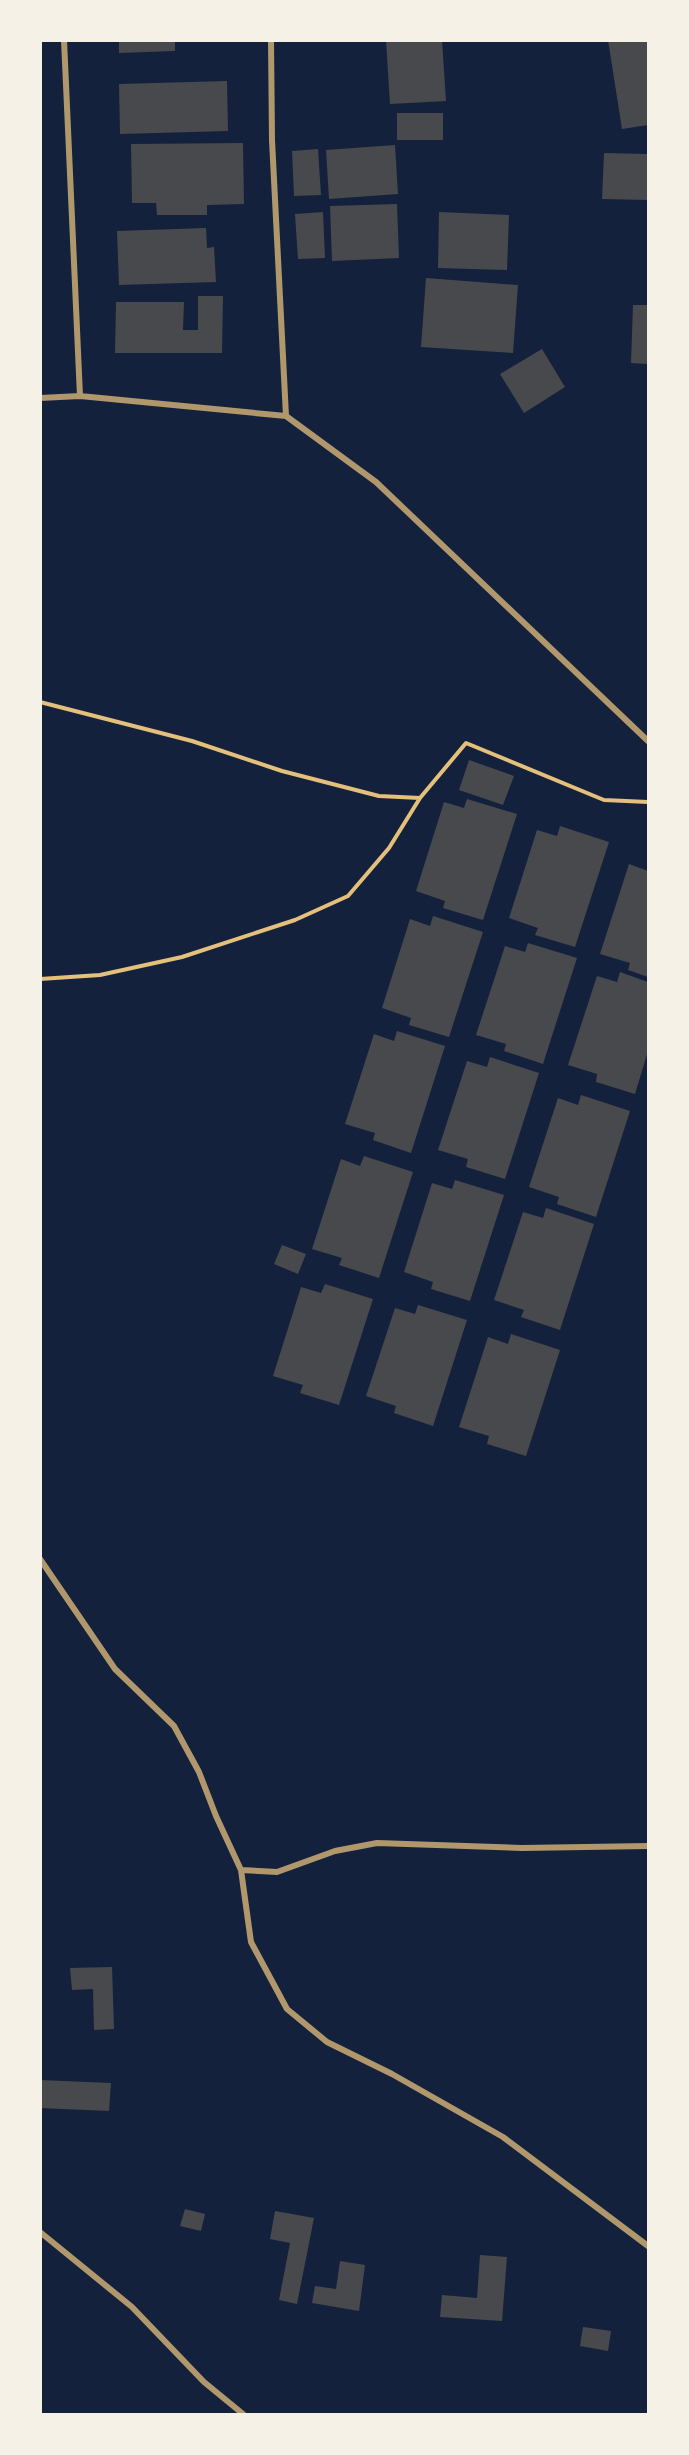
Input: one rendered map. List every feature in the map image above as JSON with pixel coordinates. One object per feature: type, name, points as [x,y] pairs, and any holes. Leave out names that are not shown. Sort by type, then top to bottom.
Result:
[{"type":"street","points":[[64,40],[80,396]]},
{"type":"street","points":[[271,40],[272,140],[286,416]]},
{"type":"street","points":[[40,398],[80,396],[286,416],[376,482],[648,741]]},
{"type":"street","points":[[40,1559],[115,1669],[174,1726],[199,1772],[241,1870],[251,1942],[287,2009],[327,2042],[392,2074],[503,2138],[648,2246]]},
{"type":"street","points":[[241,1870],[277,1872],[335,1851],[377,1843],[522,1848],[648,1846]]},
{"type":"street","points":[[40,2232],[132,2307],[204,2382],[243,2415]]},
{"type":"path","points":[[40,702],[192,741],[282,771],[368,794],[420,798]]},
{"type":"path","points":[[40,979],[100,975],[182,957],[295,920],[348,896],[389,848],[420,798],[466,743],[604,800],[648,802]]},
{"type":"building","points":[[119,40],[175,40],[175,51],[119,53]]},
{"type":"building","points":[[386,40],[442,40],[446,101],[390,104]]},
{"type":"building","points":[[608,40],[648,40],[648,125],[622,129]]},
{"type":"building","points":[[227,81],[228,131],[120,134],[119,84]]},
{"type":"building","points":[[397,113],[443,113],[443,140],[397,140]]},
{"type":"building","points":[[243,143],[244,204],[207,205],[207,215],[157,215],[156,203],[132,203],[131,144]]},
{"type":"building","points":[[395,145],[398,194],[329,199],[326,150]]},
{"type":"building","points":[[318,149],[321,195],[294,196],[292,151]]},
{"type":"building","points":[[604,153],[648,154],[648,200],[602,199]]},
{"type":"building","points":[[397,204],[399,258],[332,261],[330,206]]},
{"type":"building","points":[[323,212],[325,258],[298,259],[295,214]]},
{"type":"building","points":[[439,212],[509,215],[507,270],[438,268]]},
{"type":"building","points":[[206,228],[207,248],[214,247],[216,282],[119,285],[117,231]]},
{"type":"building","points":[[426,278],[518,285],[513,353],[421,347]]},
{"type":"building","points":[[198,296],[223,296],[222,353],[115,353],[116,302],[184,302],[183,330],[198,330]]},
{"type":"building","points":[[633,305],[648,305],[648,364],[631,363]]},
{"type":"building","points":[[542,349],[565,387],[524,413],[500,374]]},
{"type":"building","points":[[469,760],[514,776],[503,805],[459,790]]},
{"type":"building","points":[[467,799],[517,814],[483,920],[443,908],[445,901],[416,891],[444,802],[464,808]]},
{"type":"building","points":[[560,826],[609,842],[575,947],[535,935],[538,928],[509,918],[537,830],[557,836]]},
{"type":"building","points":[[629,864],[648,871],[648,977],[628,970],[630,963],[600,954]]},
{"type":"building","points":[[433,916],[483,932],[449,1037],[409,1025],[411,1018],[382,1008],[410,919],[430,926]]},
{"type":"building","points":[[528,943],[577,958],[543,1064],[504,1051],[506,1044],[476,1035],[505,946],[525,952]]},
{"type":"building","points":[[620,972],[648,982],[648,1051],[635,1094],[596,1082],[597,1074],[568,1065],[597,976],[617,982]]},
{"type":"building","points":[[397,1031],[445,1046],[411,1153],[373,1140],[375,1133],[345,1124],[374,1034],[394,1041]]},
{"type":"building","points":[[490,1057],[539,1073],[505,1179],[466,1167],[468,1159],[438,1150],[467,1061],[487,1067]]},
{"type":"building","points":[[581,1095],[630,1111],[596,1217],[557,1204],[559,1197],[529,1187],[558,1098],[578,1105]]},
{"type":"building","points":[[364,1156],[413,1172],[379,1278],[339,1265],[342,1258],[312,1249],[341,1159],[360,1166]]},
{"type":"building","points":[[455,1180],[504,1195],[470,1301],[431,1289],[433,1282],[404,1272],[432,1183],[452,1189]]},
{"type":"building","points":[[546,1208],[594,1224],[560,1330],[521,1317],[524,1310],[494,1300],[523,1212],[543,1218]]},
{"type":"building","points":[[282,1245],[306,1254],[298,1274],[274,1264]]},
{"type":"building","points":[[325,1284],[373,1299],[339,1405],[300,1393],[303,1385],[273,1376],[301,1287],[321,1293]]},
{"type":"building","points":[[418,1305],[467,1320],[433,1426],[394,1413],[396,1406],[366,1396],[395,1308],[415,1314]]},
{"type":"building","points":[[511,1334],[560,1350],[526,1456],[487,1444],[489,1436],[459,1427],[488,1337],[508,1344]]},
{"type":"building","points":[[112,1967],[114,2029],[94,2030],[93,1989],[72,1990],[70,1968]]},
{"type":"building","points":[[40,2080],[111,2083],[109,2111],[40,2108]]},
{"type":"building","points":[[185,2209],[205,2214],[201,2231],[180,2226]]},
{"type":"building","points":[[275,2211],[314,2218],[297,2304],[279,2300],[290,2243],[270,2239]]},
{"type":"building","points":[[480,2255],[507,2257],[502,2321],[440,2317],[442,2295],[477,2298]]},
{"type":"building","points":[[340,2261],[365,2265],[359,2311],[312,2303],[315,2286],[336,2289]]},
{"type":"building","points":[[583,2327],[611,2331],[608,2351],[580,2346]]}]
